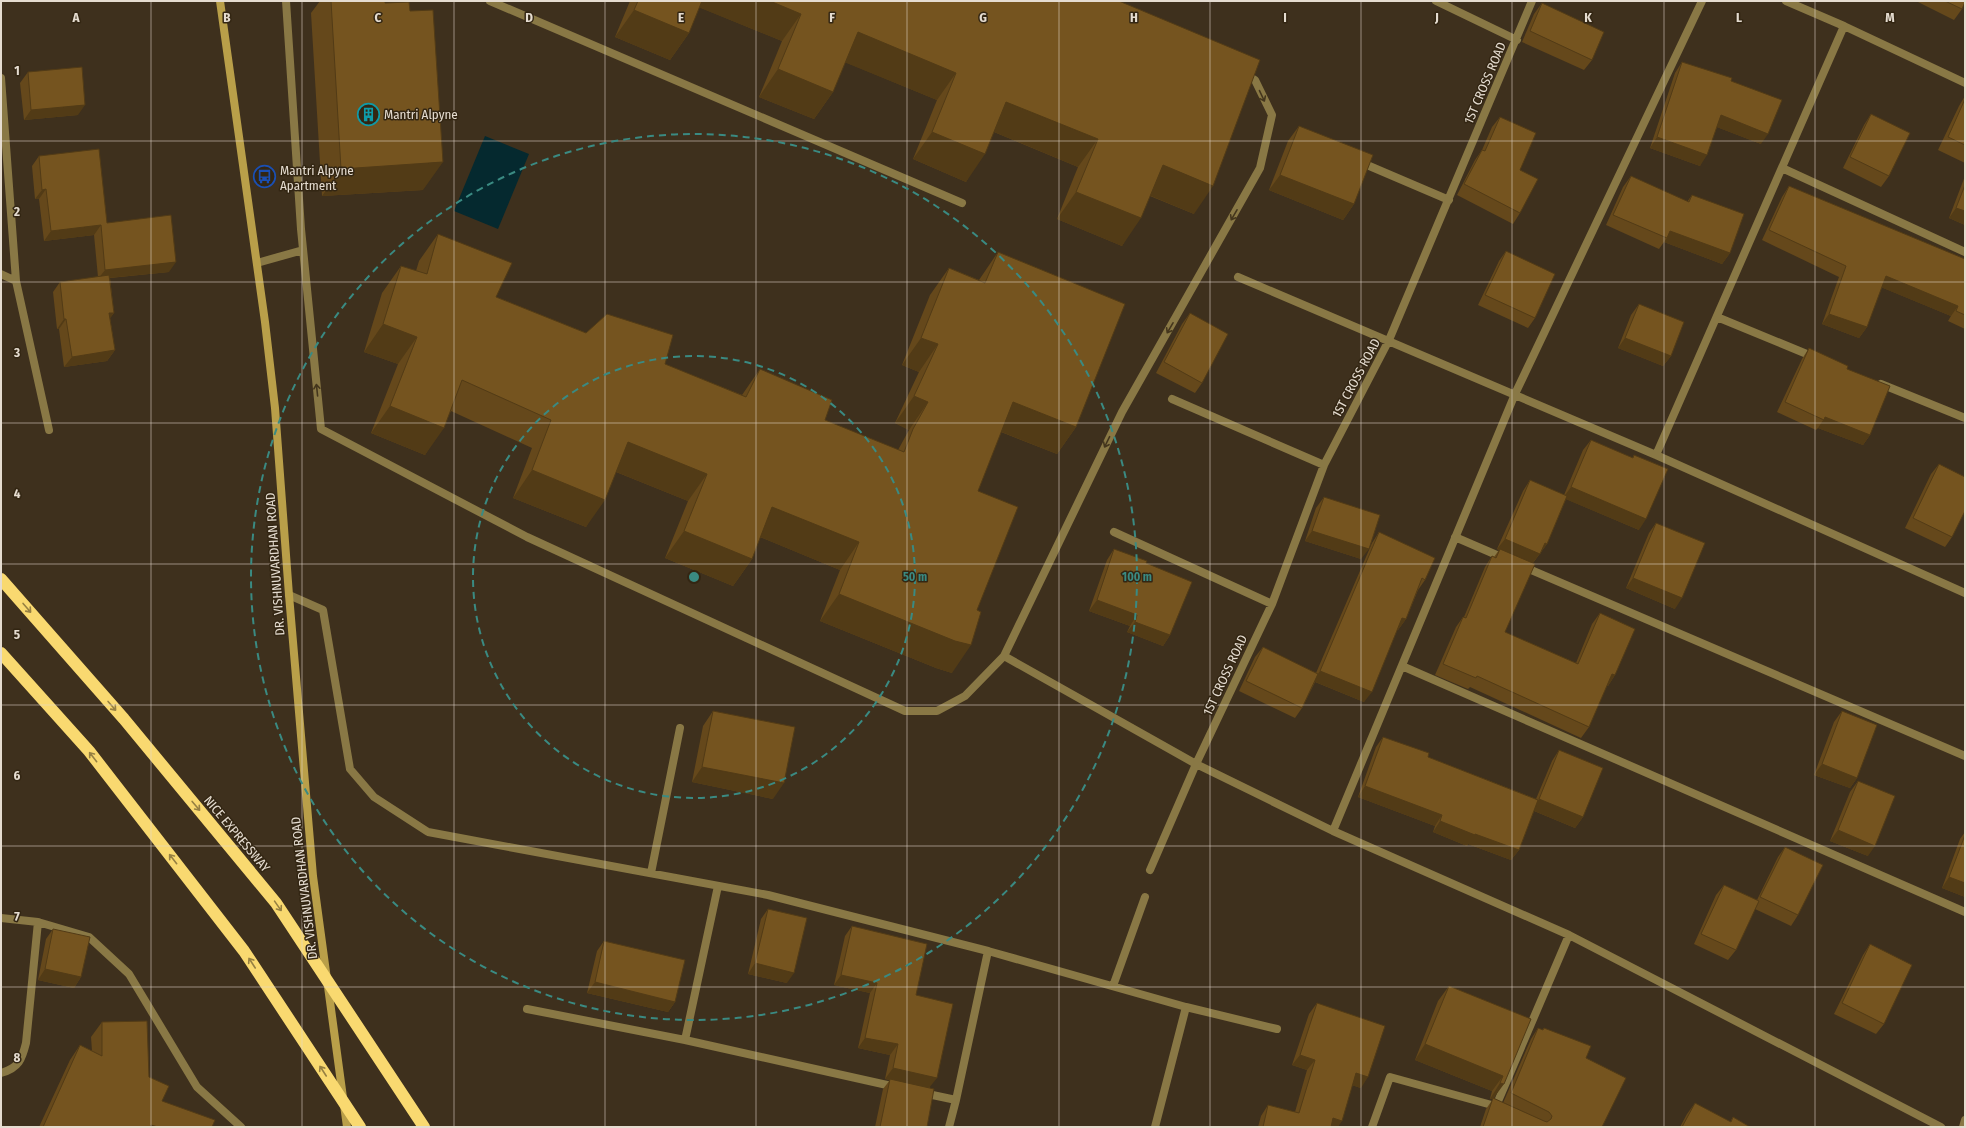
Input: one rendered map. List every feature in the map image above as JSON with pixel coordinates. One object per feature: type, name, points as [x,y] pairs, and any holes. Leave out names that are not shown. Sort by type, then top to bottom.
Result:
[{"type":"highway","name":"NICE EXPRESSWAY","points":[[1,579],[124,719],[276,903],[424,1127]]},
{"type":"highway","points":[[1,653],[88,751],[244,951],[360,1127]]},
{"type":"main road","name":"DR. VISHNUVARDHAN ROAD","points":[[220,1],[257,263],[275,408],[313,876],[347,1127]]},
{"type":"street","points":[[286,1],[303,250],[321,429],[527,537],[905,711],[937,712],[965,696],[1004,656],[1122,412],[1260,168],[1272,115],[1255,80],[1237,68]]},
{"type":"street","points":[[490,1],[962,203]]},
{"type":"street","points":[[1436,1],[1517,40]]},
{"type":"street","name":"1ST CROSS ROAD","points":[[1150,870],[1196,764],[1272,604],[1324,465],[1389,340],[1517,40],[1532,1]]},
{"type":"street","points":[[1334,831],[1515,394],[1702,1]]},
{"type":"street","points":[[1786,1],[1844,26],[1965,83]]},
{"type":"street","points":[[1656,455],[1844,26]]},
{"type":"street","points":[[1,78],[16,281],[49,430]]},
{"type":"street","points":[[1351,158],[1449,200]]},
{"type":"street","points":[[1782,168],[1965,252]]},
{"type":"street","points":[[257,263],[303,250]]},
{"type":"street","points":[[1,274],[16,281]]},
{"type":"street","points":[[1238,277],[1656,455],[1965,593]]},
{"type":"street","points":[[1717,317],[1819,359]]},
{"type":"street","points":[[1870,379],[1965,418]]},
{"type":"street","points":[[1172,399],[1324,465]]},
{"type":"street","points":[[1114,532],[1272,604]]},
{"type":"street","points":[[1455,537],[1965,756]]},
{"type":"street","points":[[289,595],[323,610],[350,769],[374,797],[428,832],[768,895],[988,951],[1186,1007],[1277,1029]]},
{"type":"street","points":[[1004,656],[1196,764],[1334,831],[1569,935],[1941,1127]]},
{"type":"street","points":[[1402,666],[1965,912]]},
{"type":"street","points":[[651,873],[680,728]]},
{"type":"street","points":[[685,1040],[718,886]]},
{"type":"street","points":[[1113,986],[1145,897]]},
{"type":"street","points":[[1,918],[38,922],[89,937],[129,974],[197,1087],[241,1127]]},
{"type":"street","points":[[1,1073],[11,1070],[22,1060],[26,1043],[38,922]]},
{"type":"street","points":[[1372,1127],[1390,1077],[1500,1108],[1569,935]]},
{"type":"street","points":[[948,1127],[956,1100],[988,951]]},
{"type":"street","points":[[1155,1127],[1186,1007]]},
{"type":"street","points":[[527,1009],[685,1040],[902,1088]]},
{"type":"street","points":[[917,1092],[956,1100]]},
{"type":"street","points":[[1963,1127],[1965,1120]]},
{"type":"water","points":[[485,136],[529,154],[498,229],[454,211]]},
{"type":"building","name":"Mantri Alpyne","points":[[331,1],[385,1],[385,3],[409,2],[410,11],[433,10],[443,162],[341,169]]},
{"type":"building","points":[[638,1],[702,1],[689,33],[634,10]]},
{"type":"building","points":[[770,1],[1119,1],[1260,60],[1213,186],[1163,165],[1141,218],[1076,192],[1098,139],[1006,102],[985,154],[932,132],[956,73],[858,32],[833,92],[778,69],[801,14]]},
{"type":"building","points":[[1945,1],[1965,1],[1965,2],[1962,9]]},
{"type":"building","points":[[1542,3],[1604,32],[1592,60],[1530,31]]},
{"type":"building","points":[[1682,62],[1732,78],[1731,81],[1782,100],[1768,134],[1721,115],[1707,155],[1657,137]]},
{"type":"building","points":[[82,67],[85,105],[31,110],[28,72]]},
{"type":"building","points":[[1965,99],[1965,145],[1948,137]]},
{"type":"building","points":[[1871,114],[1910,133],[1889,176],[1850,157]]},
{"type":"building","points":[[1500,117],[1536,133],[1520,170],[1538,179],[1520,213],[1464,184],[1482,150],[1485,151]]},
{"type":"building","points":[[1299,126],[1373,155],[1354,204],[1280,175]]},
{"type":"building","points":[[99,149],[107,223],[171,215],[176,262],[105,270],[101,225],[51,231],[46,189],[42,190],[39,156]]},
{"type":"building","points":[[1631,176],[1689,202],[1692,195],[1744,214],[1730,253],[1670,231],[1667,238],[1613,215]]},
{"type":"building","points":[[1965,185],[1965,211],[1956,208]]},
{"type":"building","points":[[1789,186],[1965,259],[1965,315],[1956,311],[1958,306],[1886,276],[1867,327],[1829,314],[1846,266],[1769,230]]},
{"type":"building","points":[[438,234],[512,263],[496,297],[586,333],[607,314],[673,335],[665,364],[746,397],[760,369],[832,400],[825,420],[904,452],[913,429],[928,402],[914,396],[938,344],[921,338],[949,268],[985,283],[998,252],[1125,304],[1076,427],[1013,402],[978,491],[1018,507],[977,610],[981,612],[971,645],[955,641],[839,594],[859,542],[772,507],[752,559],[684,531],[707,474],[628,442],[605,500],[532,470],[551,420],[462,380],[444,428],[390,406],[417,337],[383,324],[401,266],[427,274]]},
{"type":"building","points":[[1506,251],[1555,274],[1535,318],[1485,295]]},
{"type":"building","points":[[109,275],[114,313],[109,313],[115,350],[72,357],[66,319],[64,319],[60,282]]},
{"type":"building","points":[[1639,304],[1684,322],[1671,356],[1625,338]]},
{"type":"building","points":[[1190,313],[1228,334],[1202,383],[1164,362]]},
{"type":"building","points":[[1809,348],[1848,366],[1847,369],[1890,386],[1870,435],[1825,417],[1824,420],[1785,402]]},
{"type":"building","points":[[1591,440],[1633,458],[1634,455],[1668,469],[1646,519],[1571,487]]},
{"type":"building","points":[[1939,464],[1965,477],[1965,511],[1952,537],[1913,518]]},
{"type":"building","points":[[1530,480],[1567,496],[1547,544],[1545,543],[1540,554],[1505,539]]},
{"type":"building","points":[[1324,497],[1380,515],[1369,549],[1312,531]]},
{"type":"building","points":[[1656,523],[1705,543],[1682,598],[1633,578]]},
{"type":"building","points":[[1379,532],[1435,558],[1425,580],[1422,578],[1406,619],[1402,618],[1372,692],[1320,671]]},
{"type":"building","points":[[1114,549],[1147,561],[1146,563],[1192,582],[1170,635],[1135,622],[1137,615],[1097,600]]},
{"type":"building","points":[[1500,549],[1535,564],[1505,632],[1578,664],[1600,613],[1635,629],[1615,675],[1612,674],[1589,727],[1477,676],[1476,678],[1443,664],[1463,617],[1466,618],[1492,556],[1496,558]]},
{"type":"building","points":[[1263,647],[1318,674],[1302,708],[1246,681]]},
{"type":"building","points":[[713,711],[795,727],[784,783],[702,767]]},
{"type":"building","points":[[1842,711],[1877,725],[1857,778],[1822,764]]},
{"type":"building","points":[[1383,737],[1429,753],[1428,757],[1538,800],[1519,850],[1440,821],[1442,815],[1365,786]]},
{"type":"building","points":[[1559,750],[1603,768],[1583,817],[1539,799]]},
{"type":"building","points":[[1858,781],[1895,796],[1875,846],[1838,830]]},
{"type":"building","points":[[1965,835],[1965,883],[1949,877]]},
{"type":"building","points":[[1785,847],[1823,865],[1798,915],[1760,897]]},
{"type":"building","points":[[1724,885],[1759,901],[1736,950],[1701,934]]},
{"type":"building","points":[[768,909],[807,918],[794,973],[755,963]]},
{"type":"building","points":[[852,926],[927,944],[916,995],[953,1004],[937,1078],[893,1068],[898,1044],[865,1038],[877,983],[841,975]]},
{"type":"building","points":[[53,929],[90,937],[81,977],[45,969]]},
{"type":"building","points":[[604,941],[685,960],[675,1002],[595,982]]},
{"type":"building","points":[[1870,944],[1912,965],[1884,1024],[1842,1003]]},
{"type":"building","points":[[1449,986],[1531,1019],[1504,1084],[1500,1083],[1503,1076],[1425,1044]]},
{"type":"building","points":[[1317,1003],[1385,1026],[1368,1077],[1356,1073],[1342,1121],[1333,1118],[1331,1127],[1263,1127],[1268,1105],[1299,1113],[1315,1060],[1300,1055]]},
{"type":"building","points":[[147,1021],[149,1077],[169,1086],[162,1101],[215,1120],[212,1127],[158,1127],[151,1125],[150,1127],[43,1127],[80,1045],[102,1056],[102,1022]]},
{"type":"building","points":[[1538,1028],[1543,1030],[1544,1028],[1591,1046],[1586,1058],[1626,1078],[1602,1127],[1483,1127],[1493,1098],[1544,1121],[1547,1122],[1551,1119],[1552,1116],[1549,1112],[1511,1093]]},
{"type":"building","points":[[890,1079],[934,1089],[927,1127],[880,1127]]},
{"type":"building","points":[[1695,1103],[1731,1122],[1733,1117],[1750,1127],[1682,1127]]},
{"type":"place","name":"Mantri Alpyne","points":[[368,114]]},
{"type":"place","name":"Mantri Alpyne Apartment","points":[[264,177]]}]
